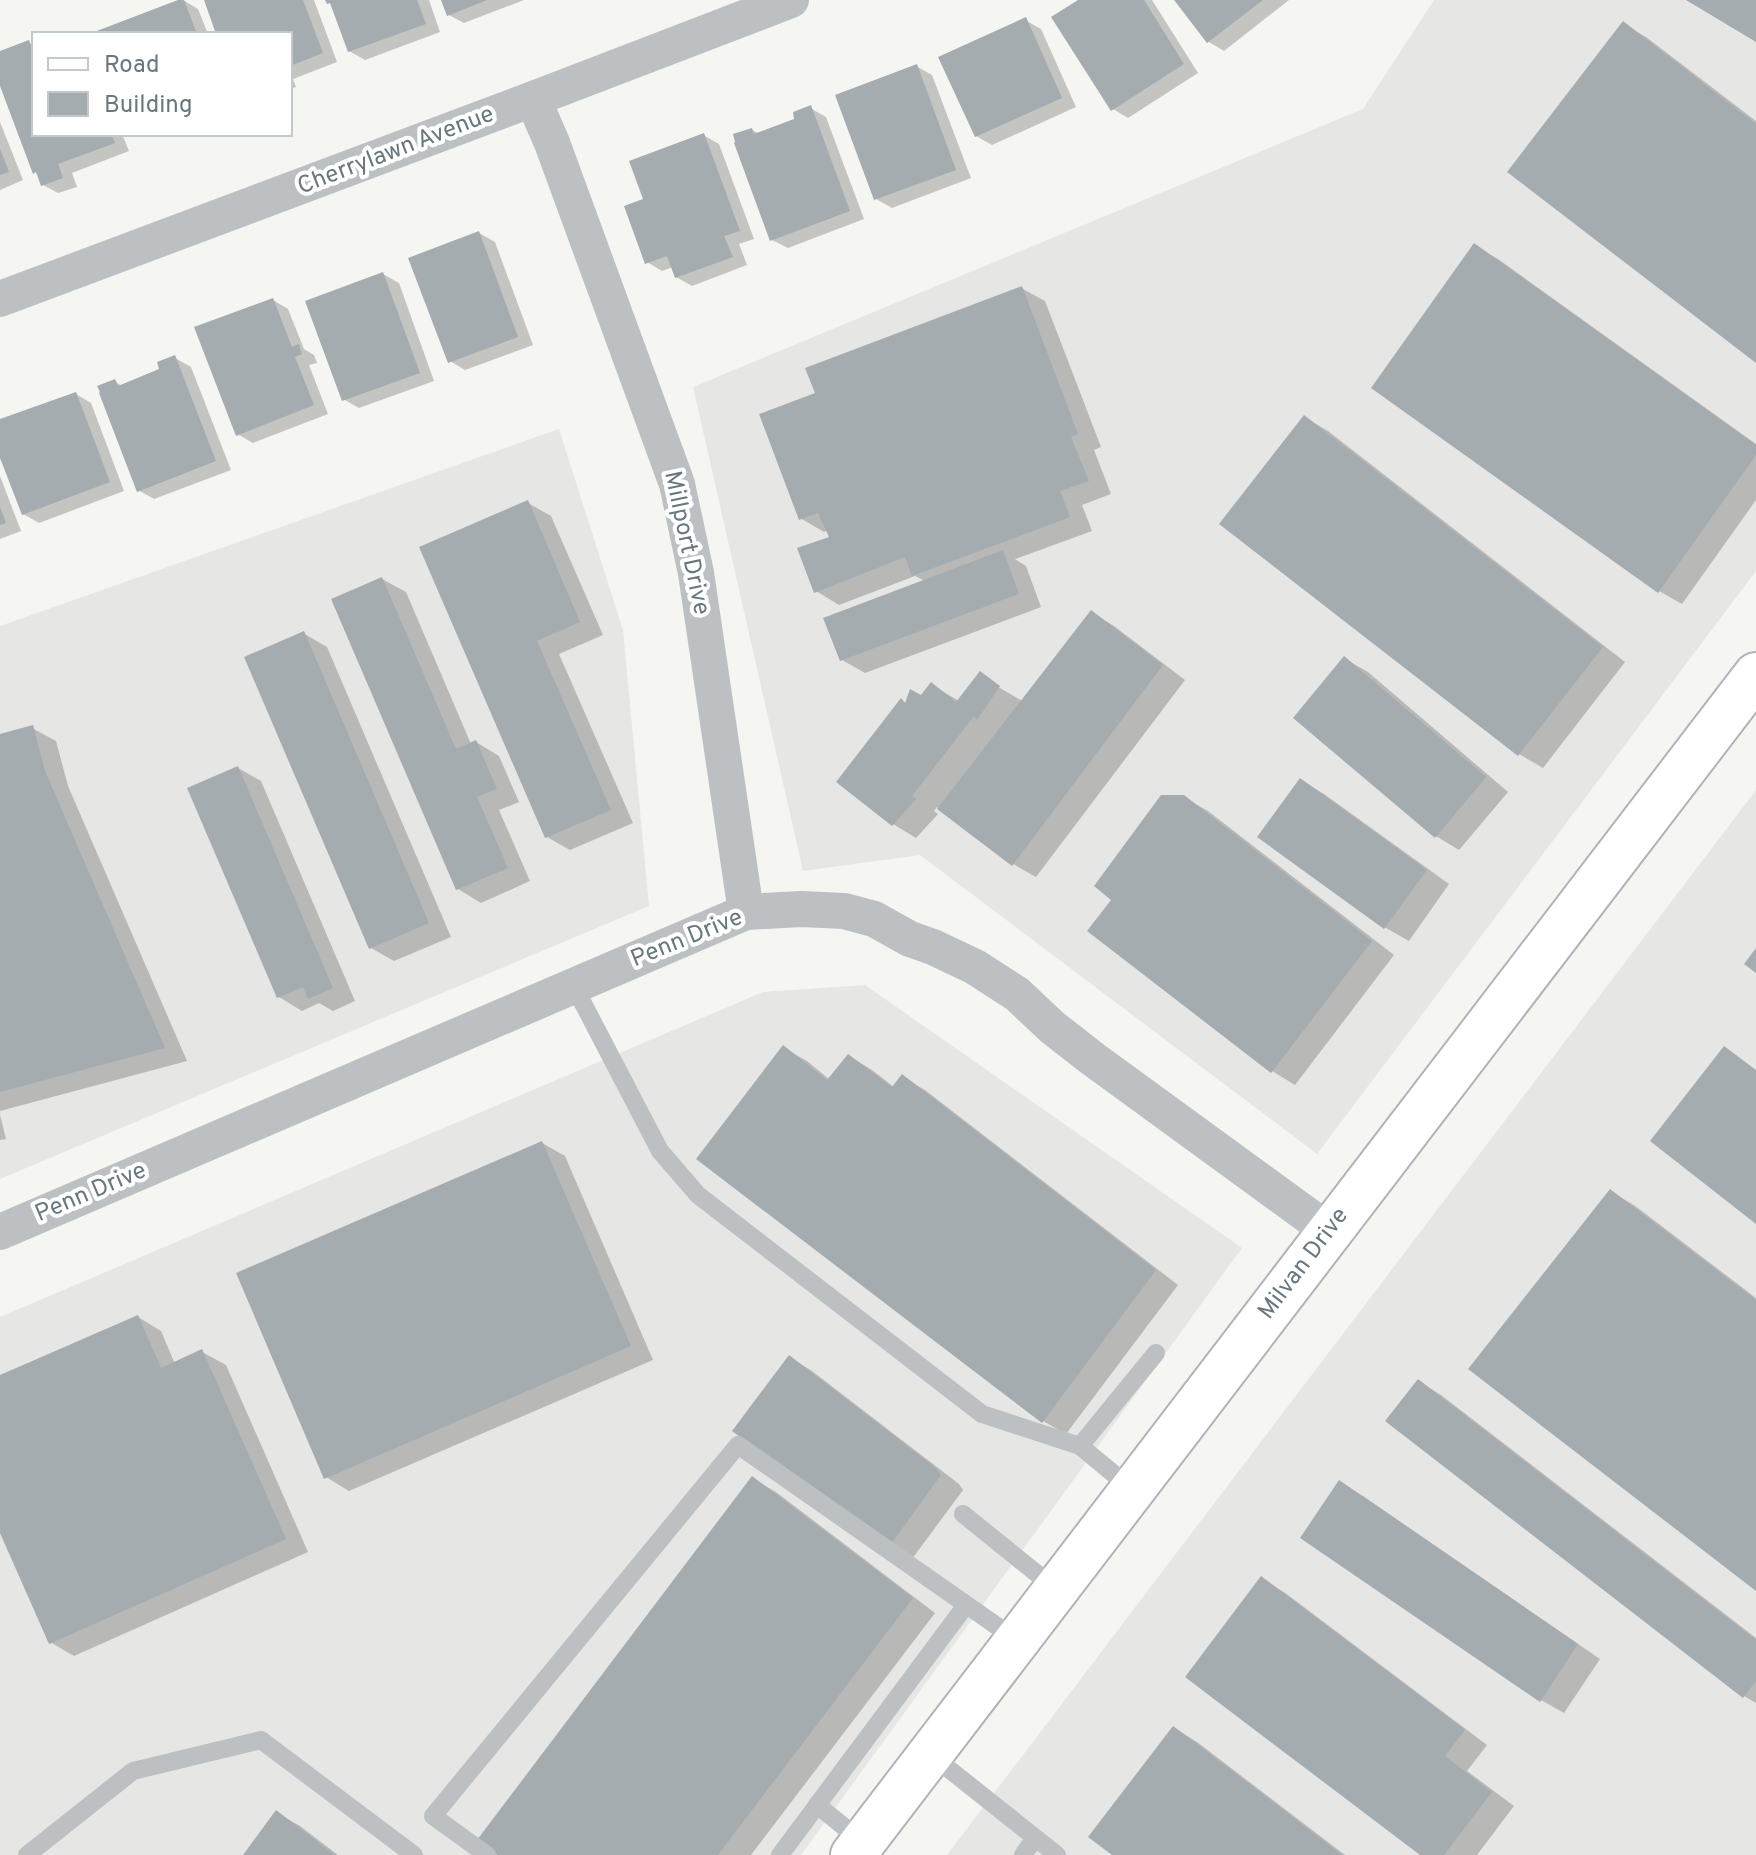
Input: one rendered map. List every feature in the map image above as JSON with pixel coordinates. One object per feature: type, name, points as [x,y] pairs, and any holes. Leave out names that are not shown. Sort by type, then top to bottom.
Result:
[{"type":"street","name":"Cherrylawn Avenue","points":[[0,299],[791,0]]},
{"type":"street","name":"Millport Drive","points":[[533,99],[677,484],[696,573],[746,912]]},
{"type":"street","name":"Milvan Drive","points":[[858,1848],[1756,675]]},
{"type":"street","name":"Penn Drive","points":[[0,1232],[746,912],[801,909],[844,911],[874,919],[910,939],[975,967],[1017,994],[1093,1059],[1329,1231]]},
{"type":"lane","points":[[574,986],[660,1151],[698,1195],[982,1414],[1080,1446],[1132,1489]]},
{"type":"lane","points":[[1080,1446],[1156,1353]]},
{"type":"lane","points":[[487,1855],[433,1816],[738,1445],[1017,1640]]},
{"type":"lane","points":[[963,1514],[1056,1589]]},
{"type":"lane","points":[[780,1855],[966,1605]]},
{"type":"lane","points":[[27,1855],[133,1771],[261,1740],[414,1855]]},
{"type":"lane","points":[[930,1754],[1057,1855]]},
{"type":"lane","points":[[817,1805],[858,1848]]},
{"type":"lane","points":[[1023,1855],[1035,1838]]},
{"type":"shaded area","points":[[1434,0],[1756,0],[1756,571],[1317,1154],[920,855],[803,871],[693,387],[1363,109]]},
{"type":"shaded area","points":[[559,429],[623,630],[649,906],[0,1179],[0,626]]},
{"type":"shaded area","points":[[1756,790],[1756,1855],[947,1855]]},
{"type":"shaded area","points":[[865,985],[1242,1248],[801,1855],[0,1855],[0,1317],[763,992]]},
{"type":"building","points":[[184,0],[196,32],[94,32]]},
{"type":"building","points":[[204,0],[303,0],[323,53],[292,65],[292,32],[215,32]]},
{"type":"building","points":[[325,0],[417,0],[426,24],[348,52],[330,3],[327,4]]},
{"type":"building","points":[[441,0],[487,0],[447,16]]},
{"type":"building","points":[[1078,0],[1144,0],[1184,64],[1111,111],[1051,17]]},
{"type":"building","points":[[1174,0],[1263,0],[1207,43]]},
{"type":"building","points":[[1686,0],[1756,0],[1756,42]]},
{"type":"building","points":[[1026,17],[1062,98],[975,137],[938,57]]},
{"type":"building","points":[[1623,21],[1756,124],[1756,363],[1507,172]]},
{"type":"building","points":[[29,40],[32,49],[32,136],[112,136],[115,143],[58,164],[63,178],[41,186],[36,172],[33,174],[0,86],[0,51]]},
{"type":"building","points":[[917,64],[956,170],[874,200],[835,95]]},
{"type":"building","points":[[811,105],[850,211],[770,241],[733,134],[752,128],[754,134],[794,119],[793,112]]},
{"type":"building","points":[[704,133],[740,231],[724,236],[733,257],[675,278],[667,256],[645,264],[624,206],[643,199],[629,161]]},
{"type":"building","points":[[0,149],[9,172],[0,175]]},
{"type":"building","points":[[479,231],[518,337],[448,363],[408,258]]},
{"type":"building","points":[[1474,243],[1756,445],[1756,455],[1658,593],[1371,388]]},
{"type":"building","points":[[383,272],[420,373],[342,401],[305,301]]},
{"type":"building","points":[[1022,286],[1078,434],[1071,437],[1089,481],[1060,491],[1070,517],[912,576],[905,557],[814,593],[797,548],[829,537],[818,513],[799,520],[759,414],[815,393],[805,368]]},
{"type":"building","points":[[273,298],[292,347],[299,344],[302,354],[295,357],[314,405],[236,436],[194,327]]},
{"type":"building","points":[[175,355],[216,461],[137,492],[97,386],[115,379],[118,386],[159,369],[157,362]]},
{"type":"building","points":[[76,392],[110,482],[22,515],[0,458],[0,419]]},
{"type":"building","points":[[1304,415],[1603,647],[1518,756],[1219,524]]},
{"type":"building","points":[[528,500],[580,622],[537,641],[611,810],[545,838],[419,547]]},
{"type":"building","points":[[0,507],[6,523],[0,525]]},
{"type":"building","points":[[1003,550],[1019,594],[840,661],[823,618]]},
{"type":"building","points":[[382,577],[456,749],[476,740],[497,789],[477,797],[508,868],[456,890],[331,599]]},
{"type":"building","points":[[1091,610],[1163,665],[1012,866],[937,809]]},
{"type":"building","points":[[304,631],[429,923],[369,949],[244,657]]},
{"type":"building","points":[[1344,656],[1486,777],[1435,838],[1293,718]]},
{"type":"building","points":[[980,671],[1000,686],[977,720],[974,716],[912,796],[916,799],[892,826],[836,782],[901,698],[905,703],[910,689],[921,695],[931,682],[956,702]]},
{"type":"building","points":[[33,725],[45,771],[165,1048],[0,1092],[0,734]]},
{"type":"building","points":[[238,766],[333,988],[308,999],[303,987],[277,998],[187,788]]},
{"type":"building","points":[[1300,778],[1427,870],[1384,929],[1257,837]]},
{"type":"building","points":[[1161,795],[1184,795],[1372,941],[1271,1073],[1087,931],[1111,900],[1094,886]]},
{"type":"building","points":[[1756,948],[1756,973],[1744,964]]},
{"type":"building","points":[[783,1045],[827,1080],[848,1054],[892,1087],[902,1074],[1156,1270],[1042,1423],[696,1159]]},
{"type":"building","points":[[1724,1046],[1756,1070],[1756,1224],[1650,1141]]},
{"type":"building","points":[[542,1141],[631,1346],[324,1479],[236,1273]]},
{"type":"building","points":[[1610,1189],[1756,1300],[1756,1591],[1468,1369]]},
{"type":"building","points":[[138,1315],[161,1368],[202,1349],[286,1539],[49,1644],[0,1533],[0,1375]]},
{"type":"building","points":[[789,1355],[941,1475],[888,1548],[732,1431]]},
{"type":"building","points":[[1418,1379],[1756,1640],[1756,1681],[1743,1698],[1385,1421]]},
{"type":"building","points":[[752,1476],[913,1598],[718,1855],[497,1855],[477,1840]]},
{"type":"building","points":[[1339,1480],[1578,1644],[1540,1702],[1300,1538]]},
{"type":"building","points":[[1261,1576],[1465,1730],[1445,1756],[1492,1792],[1444,1855],[1420,1855],[1185,1677]]},
{"type":"building","points":[[1173,1726],[1342,1855],[1112,1855],[1088,1837]]},
{"type":"building","points":[[276,1810],[335,1855],[243,1855]]}]
